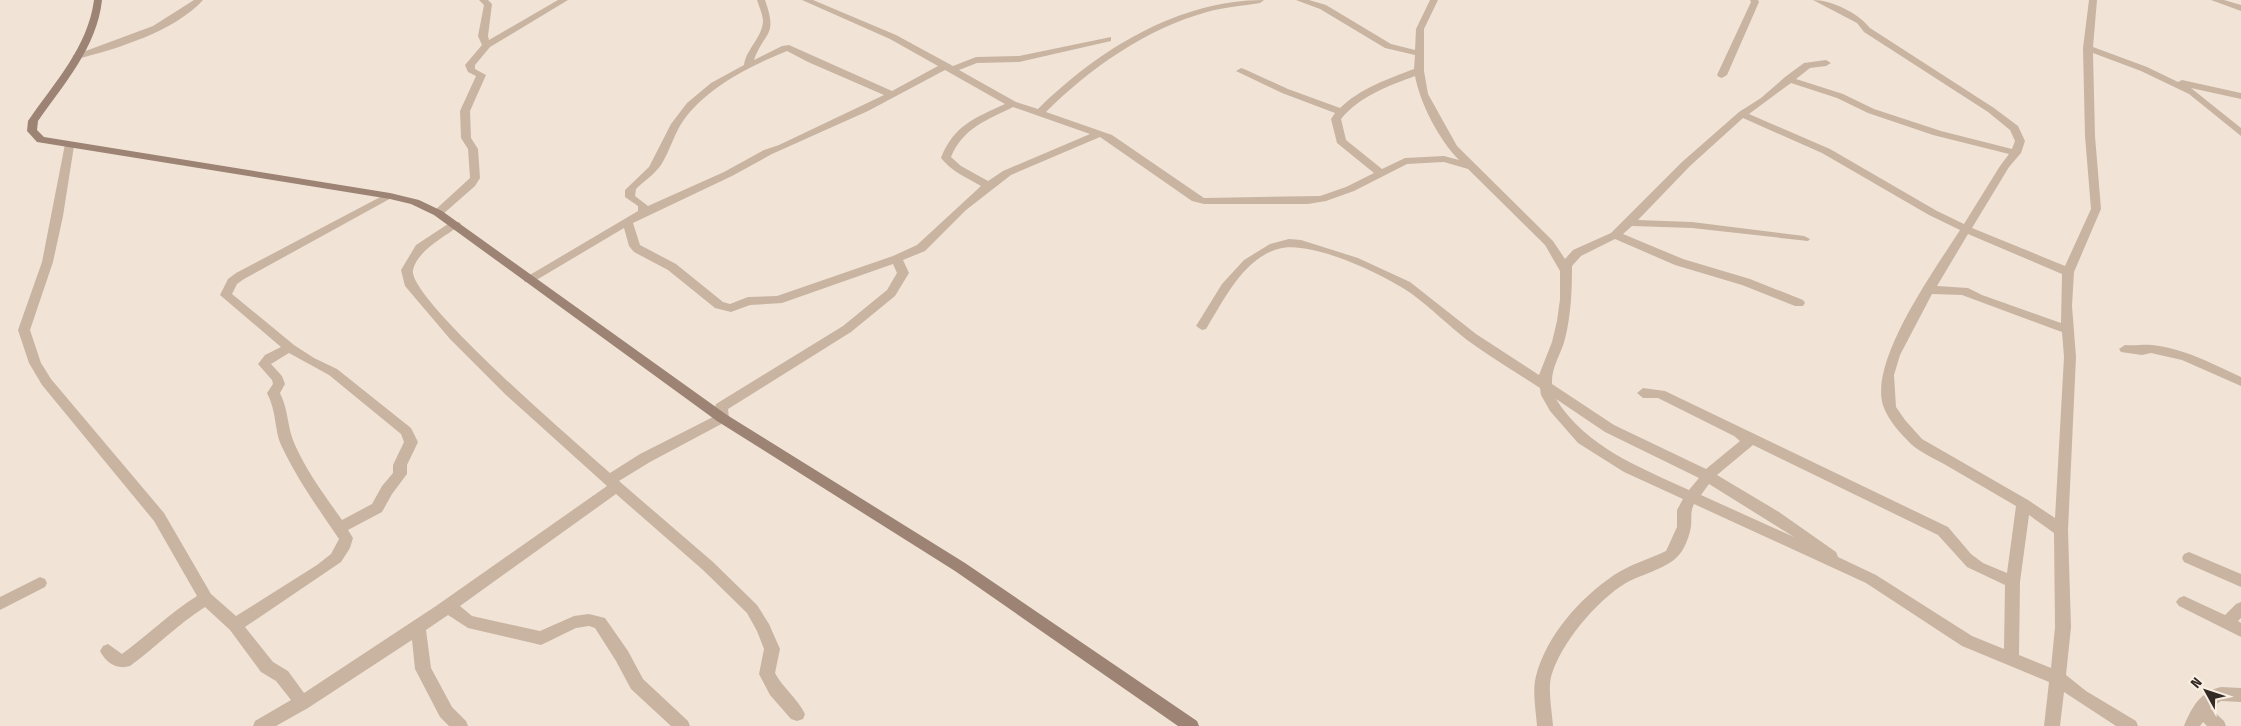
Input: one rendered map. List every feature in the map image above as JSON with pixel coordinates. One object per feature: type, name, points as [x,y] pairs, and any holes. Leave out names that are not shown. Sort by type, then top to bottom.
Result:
[{"type":"main road","points":[[98,0],[98,11],[93,30],[33,121],[32,131],[41,140],[390,196],[415,202],[438,213],[722,418],[952,561],[1191,726]]},
{"type":"street","points":[[77,56],[113,46],[153,30],[170,21],[199,0]]},
{"type":"street","points":[[483,0],[488,4],[483,36],[487,45]]},
{"type":"street","points":[[438,213],[471,184],[474,178],[473,149],[466,138],[465,111],[481,76],[471,70],[470,65],[487,45],[564,0]]},
{"type":"street","points":[[748,67],[748,57],[765,31],[768,22],[761,0]]},
{"type":"street","points":[[806,0],[893,37],[1013,104],[1099,134],[1122,145],[1192,197],[1204,201],[1277,202],[1322,199],[1350,189],[1406,161],[1444,159],[1470,166]]},
{"type":"street","points":[[1039,114],[1090,68],[1122,47],[1163,26],[1206,10],[1260,0]]},
{"type":"street","points":[[1300,0],[1323,7],[1388,46],[1418,53]]},
{"type":"street","points":[[1434,0],[1420,29],[1418,53],[1423,94],[1453,148],[1549,243],[1565,269]]},
{"type":"street","points":[[1722,75],[1755,2],[1754,0]]},
{"type":"street","points":[[1816,0],[1860,21],[1872,33],[1908,58],[1991,110],[2014,128],[2018,134],[2020,141],[2016,153],[2005,166],[1929,290],[1894,355],[1888,375],[1890,407],[1908,433],[1917,442],[2023,504],[2061,530]]},
{"type":"street","points":[[2052,726],[2063,627],[2061,530],[2070,357],[2066,306],[2068,272],[2096,209],[2090,136],[2088,48],[2093,0]]},
{"type":"street","points":[[2215,0],[2241,8]]},
{"type":"street","points":[[529,279],[643,212],[728,174],[768,152],[808,136],[829,124],[948,68],[976,60],[1019,59],[1108,39]]},
{"type":"street","points":[[643,212],[643,205],[630,197],[630,190],[653,169],[664,154],[679,119],[715,84],[748,67],[789,48],[811,60],[891,94]]},
{"type":"street","points":[[2088,48],[2172,81],[2192,92],[2241,133]]},
{"type":"street","points":[[1826,63],[1807,65],[1764,100],[1742,114],[1686,164],[1615,235],[1577,254],[1566,264],[1566,299],[1563,321],[1558,342],[1545,374],[1547,395],[1555,408],[1583,440],[1595,449],[1691,497],[1871,579],[1967,641],[2058,678],[2080,696],[2130,726]]},
{"type":"street","points":[[1241,71],[1285,91],[1341,112]]},
{"type":"street","points":[[1382,174],[1341,141],[1336,119],[1341,112],[1360,96],[1419,71]]},
{"type":"street","points":[[1788,79],[1840,96],[1871,111],[1928,130],[2016,153]]},
{"type":"street","points":[[2172,81],[2241,96]]},
{"type":"street","points":[[988,186],[957,168],[946,158],[957,134],[966,127],[1013,104]]},
{"type":"street","points":[[1742,114],[1826,151],[1933,213],[1966,229],[2068,272]]},
{"type":"street","points":[[627,221],[635,246],[638,249],[672,267],[718,305],[731,308],[748,301],[784,299],[897,259],[921,248],[988,186],[1007,173],[1099,134]]},
{"type":"street","points":[[69,146],[58,224],[39,296],[24,330],[35,363],[46,382],[159,516],[206,598],[235,626],[267,667],[282,676],[302,702]]},
{"type":"street","points":[[340,528],[377,508],[387,490],[400,474],[400,466],[411,442],[406,431],[333,372],[310,361],[290,348],[226,295],[232,282],[240,276],[390,196]]},
{"type":"street","points":[[1629,223],[1692,225],[1804,239]]},
{"type":"street","points":[[455,224],[420,248],[407,270],[409,283],[454,336],[499,380],[708,566],[752,609],[764,629],[772,649],[767,674],[776,690],[797,714]]},
{"type":"street","points":[[1615,235],[1679,262],[1746,282],[1799,304]]},
{"type":"street","points":[[1202,326],[1221,295],[1240,270],[1254,257],[1276,246],[1290,243],[1306,245],[1354,261],[1415,290],[1469,335],[1506,362],[1546,386],[1601,424],[1741,495],[1800,532],[1849,570]]},
{"type":"street","points":[[261,726],[302,702],[448,606],[645,458],[722,418],[721,407],[847,330],[891,293],[903,273],[897,259]]},
{"type":"street","points":[[1929,290],[1964,291],[1978,298],[2068,330]]},
{"type":"street","points":[[235,626],[336,558],[343,548],[346,538],[307,481],[287,443],[280,406],[273,393],[279,384],[278,379],[264,364],[269,358],[290,348]]},
{"type":"street","points":[[2125,349],[2142,351],[2151,349],[2185,357],[2241,382]]},
{"type":"street","points":[[1643,393],[1660,394],[1943,531],[1953,540],[1962,554],[1983,570],[2013,582]]},
{"type":"street","points":[[1545,726],[1542,678],[1554,650],[1586,608],[1620,579],[1671,555],[1675,550],[1684,527],[1684,510],[1691,497],[1700,488],[1706,476],[1749,441],[1734,430]]},
{"type":"street","points":[[2011,659],[2013,582],[2023,504]]},
{"type":"street","points":[[2189,558],[2241,581]]},
{"type":"street","points":[[0,604],[40,583]]},
{"type":"street","points":[[108,651],[119,661],[124,661],[153,640],[180,615],[206,598]]},
{"type":"street","points":[[2184,602],[2234,626],[2241,608]]},
{"type":"street","points":[[448,606],[468,622],[541,638],[574,622],[589,620],[600,623],[622,656],[636,684],[682,726]]},
{"type":"street","points":[[418,626],[422,669],[446,712],[460,726]]},
{"type":"street","points":[[2192,726],[2201,710],[2214,694],[2241,695]]},
{"type":"street","points":[[2201,710],[2218,726]]}]
